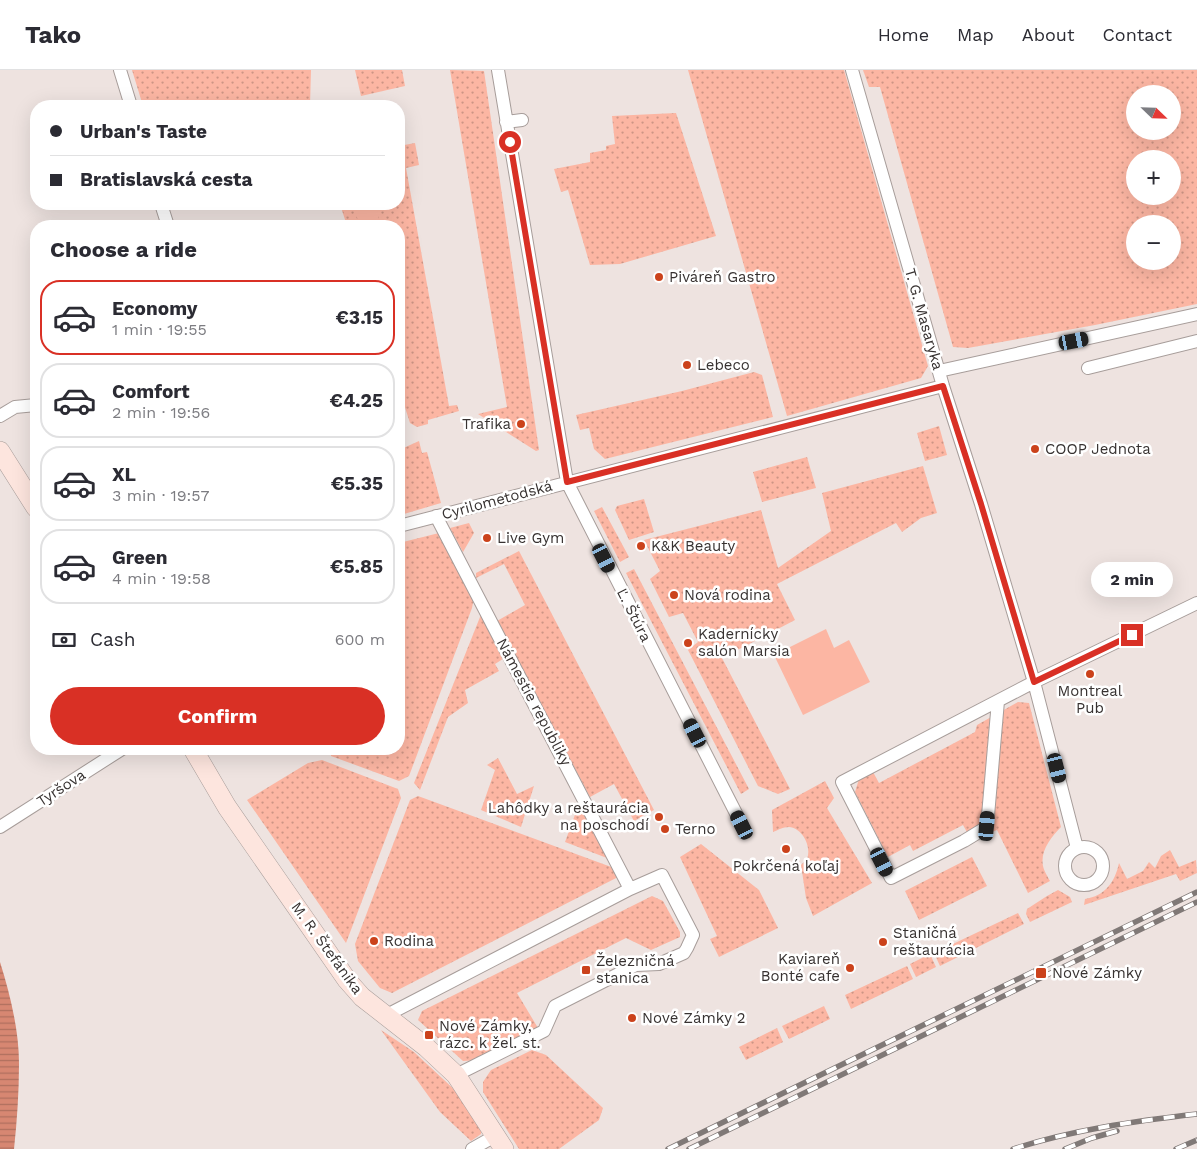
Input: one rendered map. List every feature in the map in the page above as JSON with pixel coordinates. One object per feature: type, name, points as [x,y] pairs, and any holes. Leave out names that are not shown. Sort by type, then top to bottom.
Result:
[{"type":"street","points":[[120,70],[129,100]]},
{"type":"street","name":"Ľ. Štúra","points":[[498,70],[567,482],[742,825]]},
{"type":"street","name":"T. G. Masaryka","points":[[852,70],[943,386],[981,504],[1034,682],[1077,848]]},
{"type":"street","points":[[506,122],[522,120]]},
{"type":"street","points":[[939,371],[1197,314]]},
{"type":"street","points":[[1088,368],[1197,341]]},
{"type":"street","name":"Cyrilometodská","points":[[405,524],[943,386]]},
{"type":"street","points":[[0,416],[15,407],[30,406]]},
{"type":"street","points":[[0,451],[30,498]]},
{"type":"street","name":"Námestie republiky","points":[[436,516],[630,889]]},
{"type":"street","points":[[998,701],[987,826],[964,842],[891,878],[842,782],[1034,682],[1197,603]]},
{"type":"street","name":"Tyršova","points":[[0,827],[113,755]]},
{"type":"street","name":"M. R. Štefánika","points":[[197,755],[227,807],[347,980],[362,997],[426,1047],[456,1075],[500,1142]]},
{"type":"street","points":[[384,1016],[630,889],[662,875],[693,935],[688,948],[684,952],[659,964],[636,965],[555,1006],[544,1031],[456,1075]]},
{"type":"street","points":[[472,1149],[500,1142]]},
{"type":"shaded area","points":[[132,70],[311,70],[310,100],[141,100]]},
{"type":"shaded area","points":[[355,70],[402,70],[405,86],[361,96]]},
{"type":"shaded area","points":[[450,70],[484,71],[539,450],[536,451],[478,414],[507,407]]},
{"type":"shaded area","points":[[688,70],[844,70],[928,366],[921,378],[787,416]]},
{"type":"shaded area","points":[[863,70],[1197,70],[1197,304],[968,348],[953,347],[880,87],[869,87]]},
{"type":"shaded area","points":[[676,113],[716,236],[620,264],[590,265],[568,190],[561,192],[554,169],[590,162],[590,153],[606,150],[606,146],[615,144],[612,116]]},
{"type":"shaded area","points":[[415,143],[419,165],[406,168],[449,406],[457,405],[459,411],[428,420],[428,424],[417,427],[410,423],[405,408],[405,220],[345,220],[342,210],[405,210],[405,145]]},
{"type":"shaded area","points":[[355,210],[377,210],[379,220],[358,220]]},
{"type":"shaded area","points":[[754,372],[762,375],[773,417],[605,459],[594,449],[589,428],[580,430],[576,415],[682,391]]},
{"type":"shaded area","points":[[939,426],[947,455],[925,461],[917,433]]},
{"type":"shaded area","points":[[419,441],[422,453],[427,452],[441,503],[405,514],[405,447]]},
{"type":"shaded area","points":[[807,457],[816,488],[762,502],[753,472]]},
{"type":"shaded area","points":[[923,466],[937,513],[921,518],[902,532],[896,523],[777,584],[795,620],[722,658],[790,789],[778,794],[758,786],[688,650],[698,642],[683,613],[669,617],[650,579],[660,571],[644,540],[761,510],[778,568],[831,531],[822,493]]},
{"type":"shaded area","points":[[644,499],[654,532],[629,540],[615,510],[617,506]]},
{"type":"shaded area","points":[[602,507],[629,557],[620,562],[594,511]]},
{"type":"shaded area","points":[[469,523],[474,533],[463,552],[450,528]]},
{"type":"shaded area","points":[[439,533],[474,597],[472,608],[409,776],[399,781],[331,755],[405,755],[405,542]]},
{"type":"shaded area","points":[[519,551],[654,810],[634,821],[614,784],[590,797],[497,621],[525,605],[504,564],[476,578],[476,573]]},
{"type":"shaded area","points":[[634,569],[749,789],[741,794],[626,573]]},
{"type":"shaded area","points":[[482,612],[506,657],[495,664],[499,671],[465,690],[468,703],[448,717],[420,790],[414,783]]},
{"type":"shaded area","points":[[826,629],[834,648],[849,640],[870,682],[803,715],[774,655]]},
{"type":"shaded area","points":[[1018,702],[1029,703],[1061,827],[1050,840],[1043,855],[1043,866],[1050,881],[1028,893],[997,830],[986,834],[968,834],[963,825],[913,851],[910,845],[888,857],[855,792],[859,779],[873,772],[879,783],[975,732],[977,725]]},
{"type":"shaded area","points":[[498,758],[517,794],[534,786],[521,827],[481,810],[495,770],[487,765]]},
{"type":"shaded area","points":[[322,760],[398,789],[401,798],[346,943],[247,800],[308,763]]},
{"type":"shaded area","points":[[825,781],[834,798],[827,808],[872,883],[813,916],[806,898],[801,865],[807,859],[807,843],[802,834],[794,828],[789,827],[773,832],[772,810]]},
{"type":"shaded area","points":[[418,796],[614,868],[620,876],[392,993],[380,988],[358,961],[355,944],[410,800]]},
{"type":"shaded area","points":[[580,801],[609,855],[607,858],[565,842]]},
{"type":"shaded area","points":[[701,844],[759,890],[778,928],[719,957],[710,939],[717,936],[680,857]]},
{"type":"shaded area","points":[[1170,850],[1179,867],[1196,860],[1197,873],[1180,881],[1176,874],[1084,905],[1085,899],[1098,895],[1108,887],[1115,876],[1119,863],[1127,879],[1143,871],[1149,862],[1155,868],[1161,856]]},
{"type":"shaded area","points":[[972,857],[987,886],[919,920],[905,891]]},
{"type":"shaded area","points":[[1058,890],[1070,897],[1072,902],[1030,922],[1026,914],[1027,909]]},
{"type":"shaded area","points":[[652,896],[663,901],[680,932],[680,937],[651,950],[626,938],[517,993],[538,1028],[478,1060],[463,1061],[418,1020],[422,1011]]},
{"type":"shaded area","points":[[1018,913],[1024,924],[940,966],[934,953]]},
{"type":"shaded area","points":[[930,954],[936,967],[916,977],[910,964]]},
{"type":"shaded area","points":[[0,962],[13,1012],[19,1051],[14,1149],[0,1149]]},
{"type":"shaded area","points":[[907,966],[913,979],[851,1009],[845,995]]},
{"type":"shaded area","points":[[824,1006],[830,1019],[789,1039],[782,1026]]},
{"type":"shaded area","points":[[777,1028],[783,1042],[746,1060],[739,1047]]},
{"type":"shaded area","points":[[381,1030],[414,1052],[457,1092],[482,1127],[481,1134],[471,1141],[440,1112]]},
{"type":"shaded area","points":[[532,1050],[546,1055],[603,1108],[599,1120],[559,1149],[519,1149],[483,1092],[483,1082],[491,1070]]},
{"type":"railway","points":[[668,1149],[1197,892]]},
{"type":"railway","points":[[689,1149],[1197,902]]},
{"type":"railway","points":[[1013,1149],[1058,1136],[1104,1127],[1197,1114]]},
{"type":"railway","points":[[1065,1149],[1092,1138],[1117,1131]]},
{"type":"railway","points":[[1176,1149],[1197,1140]]},
{"type":"place","name":"Piváreň Gastro","points":[[659,277]]},
{"type":"place","name":"Lebeco","points":[[687,365]]},
{"type":"place","name":"Trafika","points":[[521,424]]},
{"type":"place","name":"COOP Jednota","points":[[1035,449]]},
{"type":"place","name":"Live Gym","points":[[487,538]]},
{"type":"place","name":"K&K Beauty","points":[[641,546]]},
{"type":"place","name":"Nová rodina","points":[[674,595]]},
{"type":"place","name":"Kadernícky salón Marsia","points":[[688,643]]},
{"type":"place","name":"Montreal Pub","points":[[1090,674]]},
{"type":"place","name":"Lahôdky a reštaurácia na poschodí","points":[[659,817]]},
{"type":"place","name":"Terno","points":[[665,829]]},
{"type":"place","name":"Pokrčená koľaj","points":[[786,849]]},
{"type":"place","name":"Rodina","points":[[374,941]]},
{"type":"place","name":"Staničná reštaurácia","points":[[883,942]]},
{"type":"place","name":"Kaviareň Bonté cafe","points":[[850,968]]},
{"type":"place","name":"Železničná stanica","points":[[586,970]]},
{"type":"place","name":"Nové Zámky","points":[[1041,973]]},
{"type":"place","name":"Nové Zámky 2","points":[[632,1018]]},
{"type":"place","name":"Nové Zámky, rázc. k žel. st.","points":[[429,1035]]},
{"type":"route","points":[[510,142],[567,482],[943,386],[981,504],[1034,682],[1132,635]]}]
